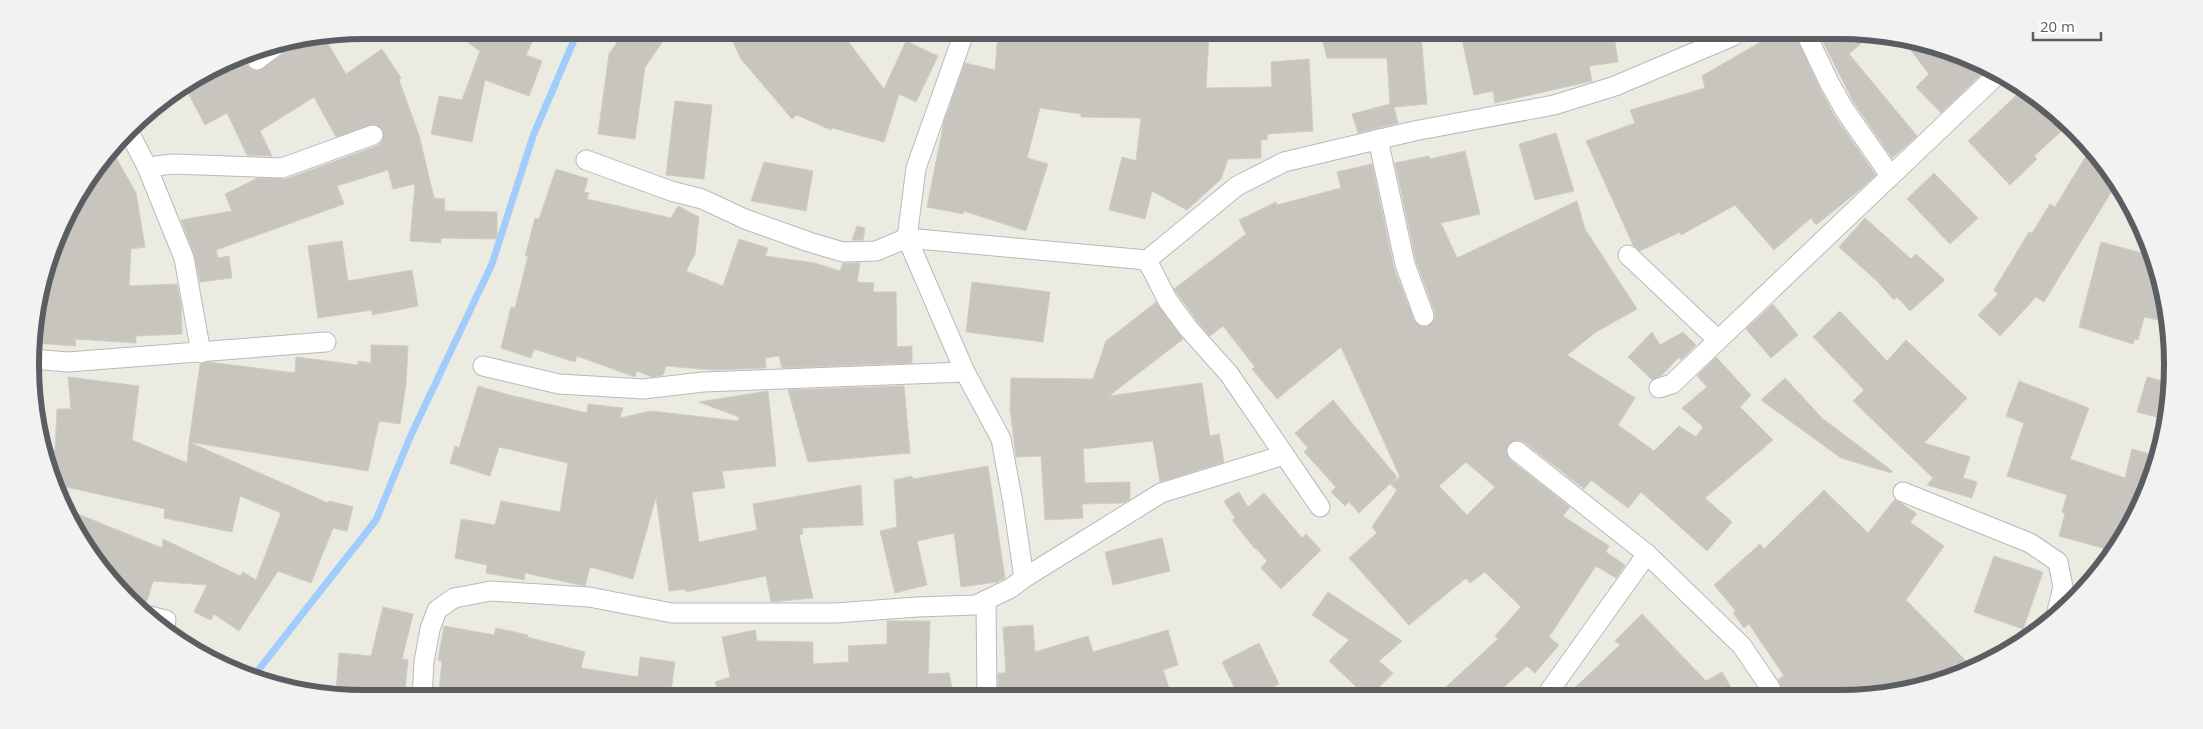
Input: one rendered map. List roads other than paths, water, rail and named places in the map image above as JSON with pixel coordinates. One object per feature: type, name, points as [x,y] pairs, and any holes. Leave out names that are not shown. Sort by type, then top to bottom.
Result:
[{"type":"street","points":[[962,39],[916,168],[907,238],[965,372],[1000,439],[1013,503],[1024,578]]},
{"type":"street","points":[[586,160],[671,191],[702,199],[745,218],[809,242],[843,252],[876,251],[907,238],[1147,260],[1237,186],[1284,162],[1378,139],[1554,105],[1616,86],[1726,39]]},
{"type":"street","points":[[1808,39],[1844,108],[1890,175]]},
{"type":"street","points":[[257,60],[264,55]]},
{"type":"street","points":[[1659,388],[1672,384],[1994,78]]},
{"type":"street","points":[[147,167],[173,164],[282,168],[373,135]]},
{"type":"street","points":[[132,137],[147,167],[184,258],[201,353]]},
{"type":"street","points":[[1378,139],[1404,264],[1424,316]]},
{"type":"street","points":[[1628,255],[1718,340]]},
{"type":"street","points":[[1147,260],[1168,301],[1188,328],[1229,374],[1320,507]]},
{"type":"street","points":[[39,360],[68,362],[326,342]]},
{"type":"street","points":[[483,366],[559,384],[644,389],[703,382],[965,372]]},
{"type":"street","points":[[1517,451],[1647,554],[1742,646],[1772,690]]},
{"type":"street","points":[[422,690],[424,662],[430,629],[437,610],[454,598],[491,591],[589,597],[672,613],[836,613],[917,606],[976,605],[1011,588],[1161,493],[1284,455]]},
{"type":"street","points":[[1903,492],[2030,544],[2058,562],[2063,588],[2059,604]]},
{"type":"street","points":[[1550,690],[1647,554]]},
{"type":"street","points":[[986,600],[987,690]]},
{"type":"waterway","points":[[257,672],[376,520],[411,435],[492,264],[533,136],[575,39]]}]
